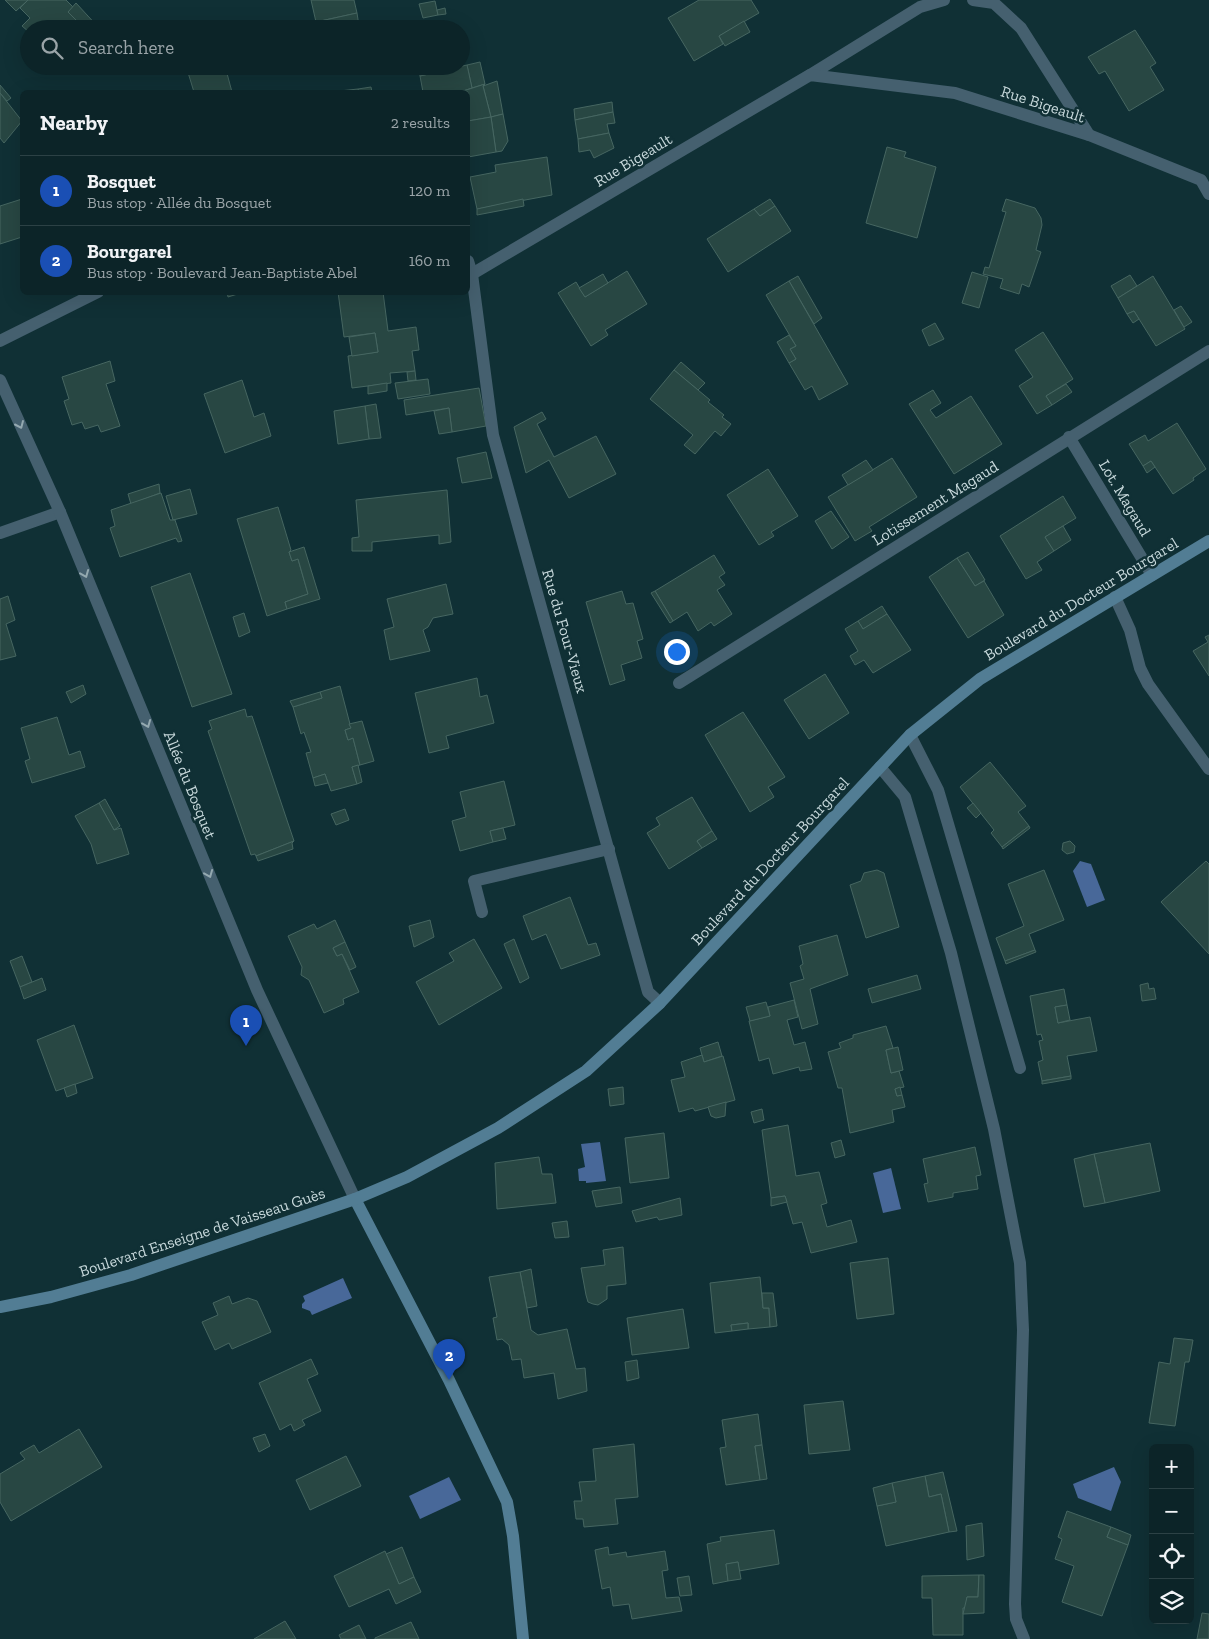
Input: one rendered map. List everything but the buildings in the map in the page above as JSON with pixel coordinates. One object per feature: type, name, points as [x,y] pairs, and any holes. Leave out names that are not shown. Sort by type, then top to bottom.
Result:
[{"type":"main road","name":"Boulevard du Docteur Bourgarel","points":[[354,1199],[407,1176],[472,1143],[586,1071],[660,1003],[910,735],[980,679],[1209,541]]},
{"type":"main road","name":"Boulevard Enseigne de Vaisseau Guès","points":[[0,1308],[131,1276],[354,1199]]},
{"type":"main road","points":[[354,1199],[449,1380],[507,1502],[513,1536],[522,1639]]},
{"type":"street","name":"Rue Bigeault","points":[[472,274],[810,75],[920,7],[944,0]]},
{"type":"street","name":"Rue Bigeault","points":[[973,0],[994,3],[1021,28],[1089,136]]},
{"type":"street","name":"Rue Bigeault","points":[[810,75],[955,93],[1089,136],[1201,180],[1209,194]]},
{"type":"street","name":"Rue du Four-Vieux","points":[[470,268],[494,435],[648,992],[660,1003]]},
{"type":"street","points":[[0,341],[92,295]]},
{"type":"street","name":"Lotissement Magaud","points":[[679,683],[1209,351]]},
{"type":"street","name":"Allée du Bosquet","points":[[0,380],[60,512],[257,990],[354,1199]]},
{"type":"street","name":"Lot. Magaud","points":[[1069,437],[1152,575]]},
{"type":"street","points":[[0,533],[60,512]]},
{"type":"street","points":[[1115,597],[1130,630],[1140,668],[1148,684],[1209,769]]},
{"type":"street","points":[[910,735],[938,790],[1020,1068]]},
{"type":"street","points":[[880,767],[905,797],[948,944],[994,1130],[1018,1254],[1023,1330],[1015,1604],[1016,1619],[1024,1639]]},
{"type":"street","points":[[482,912],[474,881],[609,849]]},
{"type":"water","points":[[1080,861],[1091,864],[1105,900],[1087,907],[1073,871]]},
{"type":"water","points":[[600,1142],[606,1181],[586,1183],[586,1181],[579,1181],[578,1169],[585,1167],[581,1144]]},
{"type":"water","points":[[891,1168],[901,1209],[883,1213],[873,1173]]},
{"type":"water","points":[[343,1278],[352,1298],[312,1315],[310,1311],[302,1308],[302,1304],[305,1301],[303,1296]]},
{"type":"water","points":[[1114,1467],[1121,1482],[1111,1511],[1078,1498],[1073,1484]]},
{"type":"water","points":[[449,1477],[461,1500],[420,1519],[409,1496]]},
{"type":"place","name":"Bosquet","points":[[246,1046]]},
{"type":"place","name":"Bourgarel","points":[[449,1380]]}]
